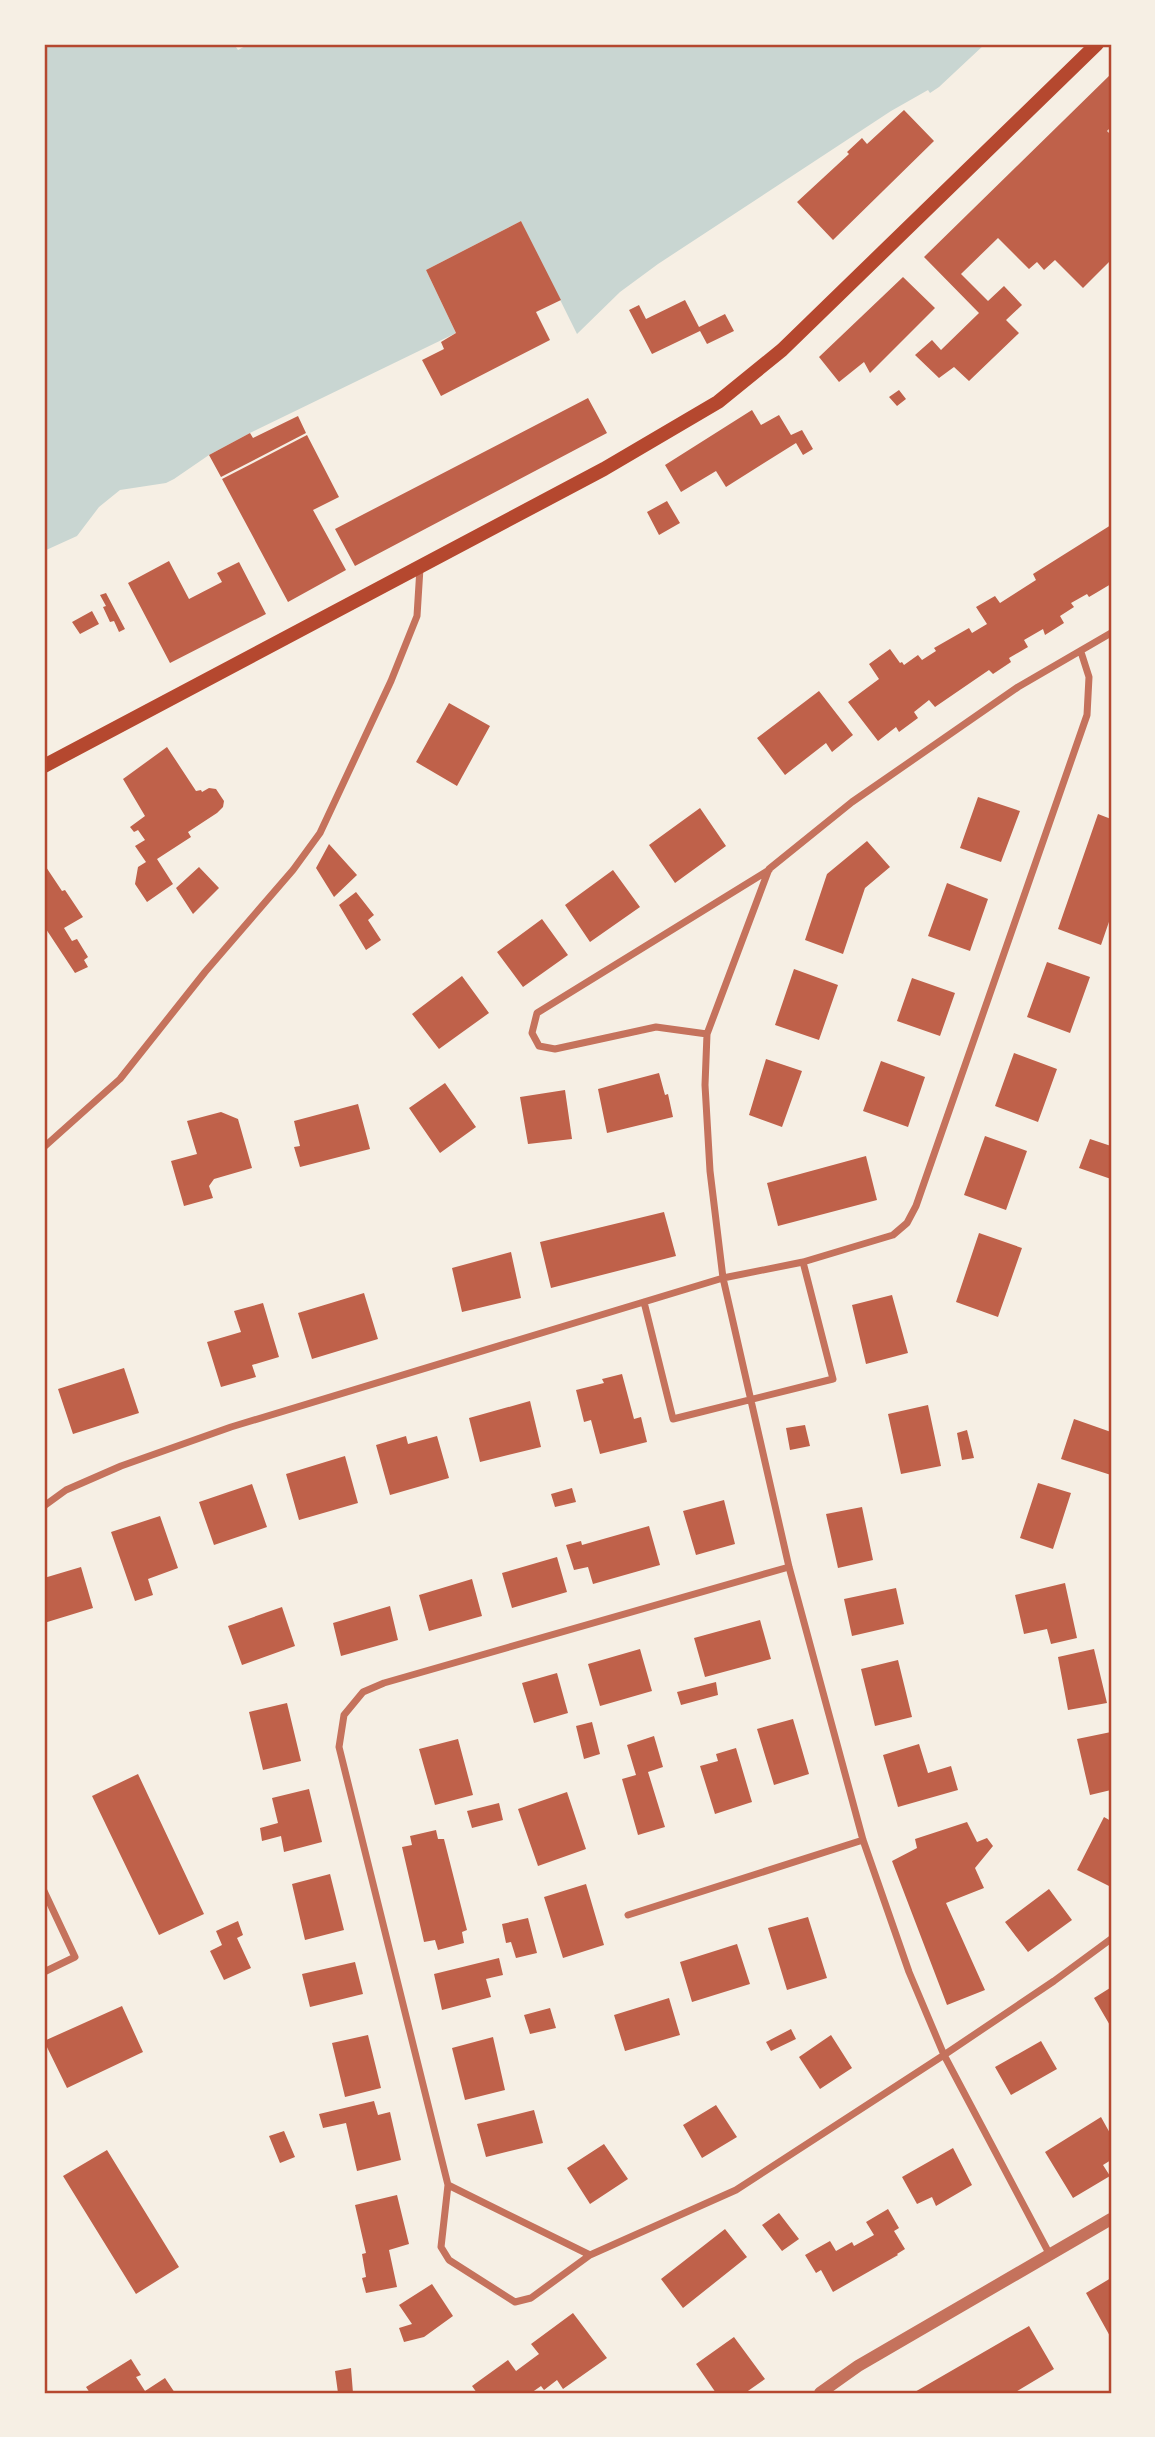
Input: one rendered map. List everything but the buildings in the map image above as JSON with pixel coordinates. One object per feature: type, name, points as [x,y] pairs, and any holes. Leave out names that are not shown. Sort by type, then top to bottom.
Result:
[{"type":"main road","points":[[44,766],[604,468],[718,402],[782,350],[1097,44]]},
{"type":"street","points":[[44,1147],[120,1079],[205,972],[293,870],[320,833],[391,681],[417,616],[420,564]]},
{"type":"street","points":[[707,1034],[656,1027],[555,1049],[539,1046],[532,1033],[537,1013],[769,869],[852,802],[1018,687],[1111,634]]},
{"type":"street","points":[[44,1506],[66,1490],[121,1466],[231,1427],[723,1278],[803,1262],[893,1235],[907,1223],[916,1206],[1087,715],[1088,677],[1081,652]]},
{"type":"street","points":[[769,869],[707,1034],[705,1085],[710,1171],[723,1278],[789,1566],[863,1840],[909,1972],[944,2055],[1050,2256]]},
{"type":"street","points":[[644,1302],[673,1419],[751,1400],[833,1379],[803,1262]]},
{"type":"street","points":[[789,1566],[384,1683],[363,1692],[344,1715],[340,1747],[448,2185],[442,2247],[449,2260],[515,2302],[531,2298],[590,2255],[736,2190],[944,2055],[1111,1939]]},
{"type":"street","points":[[628,1915],[863,1840]]},
{"type":"street","points":[[44,1891],[75,1957],[44,1972]]},
{"type":"street","points":[[448,2185],[590,2255]]},
{"type":"street","points":[[820,2393],[859,2365],[1111,2219]]},
{"type":"shaded area","points":[[44,44],[234,44],[238,50],[249,44],[985,44],[939,87],[930,93],[928,90],[891,111],[658,264],[620,292],[577,334],[521,221],[426,270],[456,333],[250,433],[166,483],[120,490],[99,507],[77,536],[44,551]]}]
